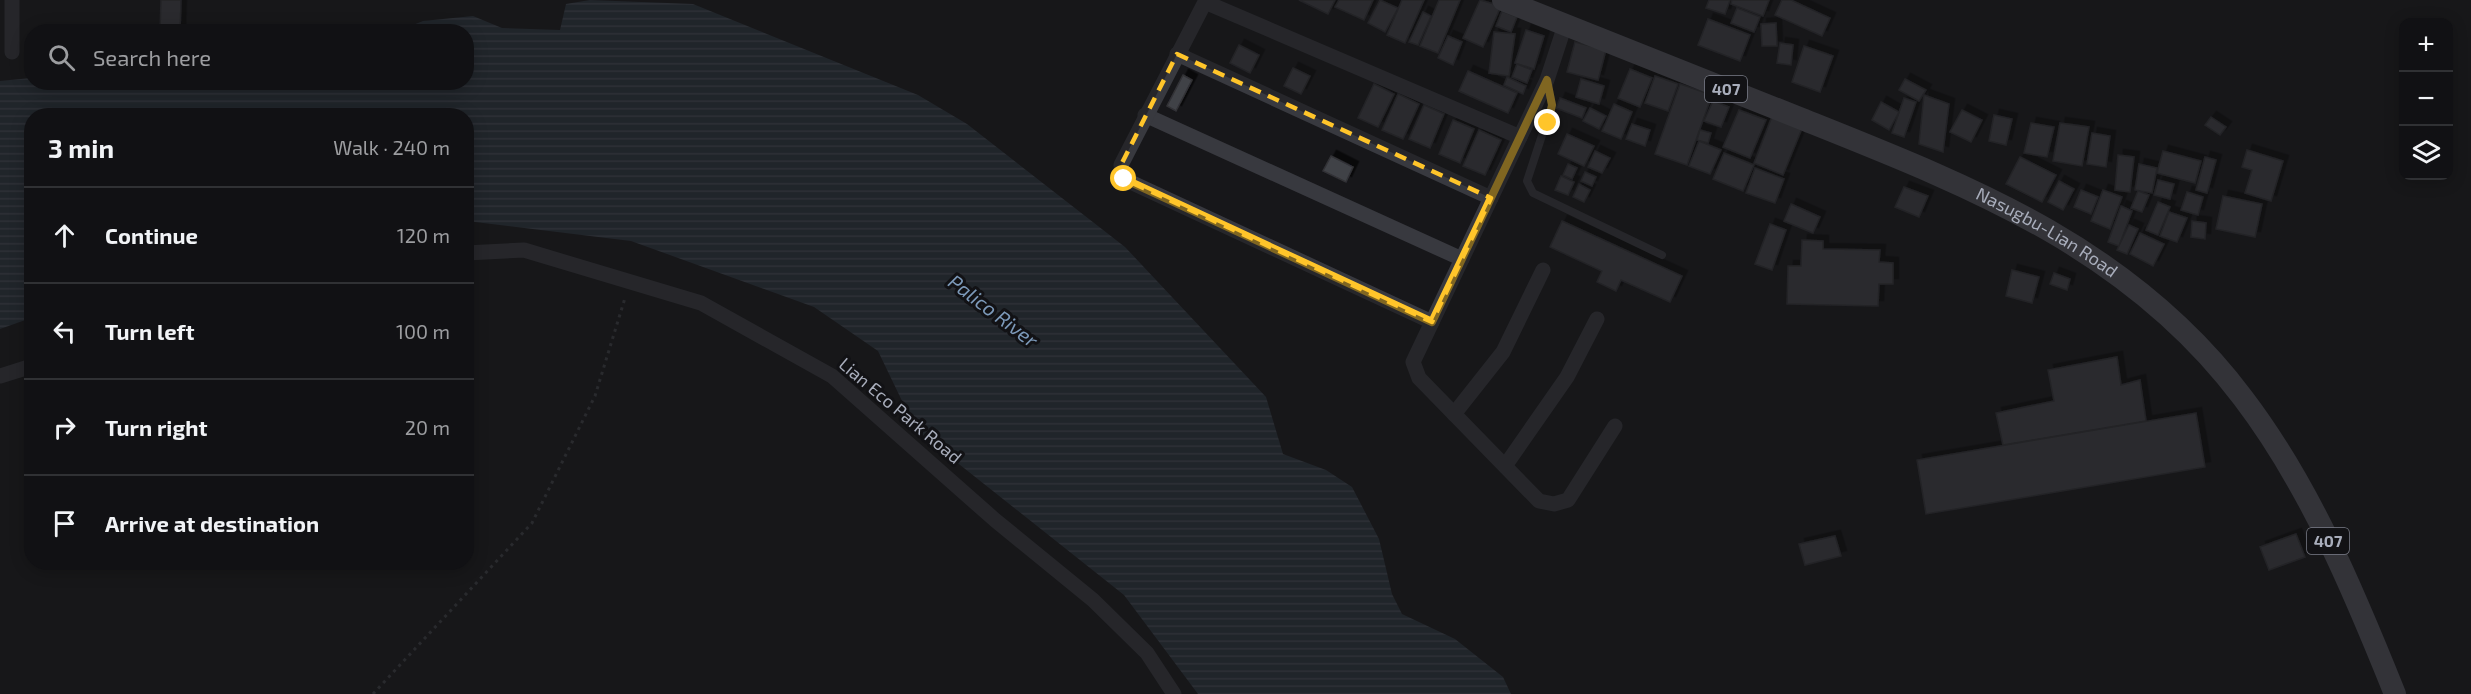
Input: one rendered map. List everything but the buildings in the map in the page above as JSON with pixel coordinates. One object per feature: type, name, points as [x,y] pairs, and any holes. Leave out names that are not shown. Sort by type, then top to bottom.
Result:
[{"type":"main road","name":"Nasugbu-Lian Road","points":[[1503,0],[1949,178],[2047,228],[2123,279],[2166,314],[2204,351],[2272,438],[2302,488],[2323,530],[2395,694]]},
{"type":"street","points":[[12,0],[12,52]]},
{"type":"street","points":[[1432,322],[1124,179],[1121,165],[1205,2],[1520,137]]},
{"type":"street","points":[[1565,25],[1547,80],[1413,362],[1419,378],[1539,501],[1554,504],[1568,500],[1615,426]]},
{"type":"street","points":[[1177,54],[1491,198]]},
{"type":"street","points":[[1145,115],[1462,259]]},
{"type":"street","name":"Lian Eco Park Road","points":[[474,253],[524,250],[701,303],[832,375],[995,520],[1093,600],[1147,653],[1174,694]]},
{"type":"street","points":[[1454,414],[1503,352],[1543,270]]},
{"type":"street","points":[[1505,466],[1567,377],[1597,320]]},
{"type":"street","points":[[0,376],[24,368]]},
{"type":"lane","points":[[1547,80],[1552,105],[1527,181],[1533,193],[1662,255]]},
{"type":"path","points":[[373,694],[532,523],[595,396],[630,282]]},
{"type":"highlighted area","points":[[1177,54],[1491,198],[1432,322],[1124,179],[1121,165]]},
{"type":"water","name":"Palico River","points":[[590,0],[693,4],[918,95],[967,124],[1125,247],[1266,397],[1283,454],[1326,470],[1352,487],[1379,539],[1392,594],[1402,614],[1455,639],[1503,677],[1511,694],[1198,694],[1124,595],[916,430],[878,351],[814,307],[631,241],[474,222],[474,108],[24,108],[24,320],[0,329],[0,81],[24,79],[24,90],[474,90],[474,24],[416,24],[423,21],[473,16],[502,28],[560,30],[566,4]]},
{"type":"route","points":[[1124,179],[1432,322],[1547,80],[1552,105],[1548,123]]}]
